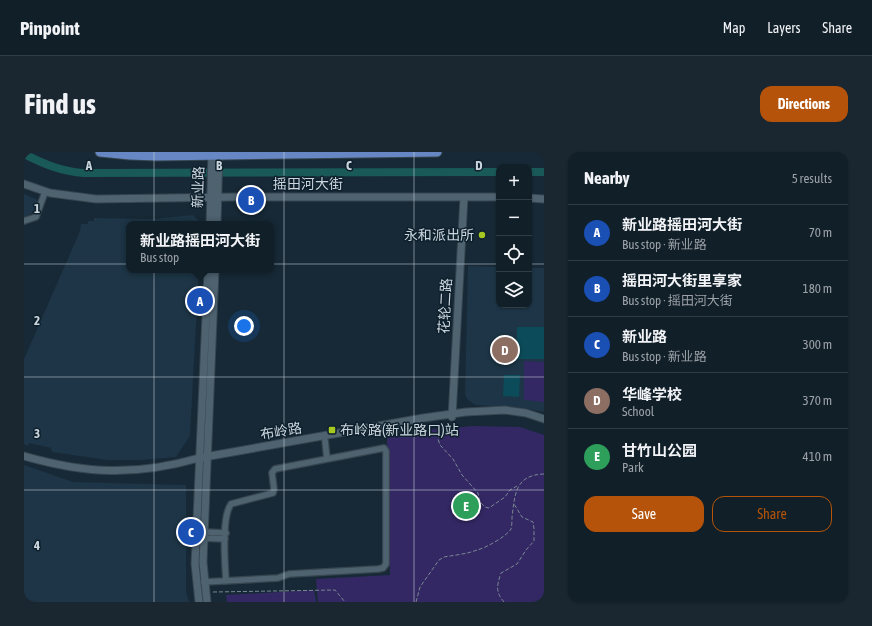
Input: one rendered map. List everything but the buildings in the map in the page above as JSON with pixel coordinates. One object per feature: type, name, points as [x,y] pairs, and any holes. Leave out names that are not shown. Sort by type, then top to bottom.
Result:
[{"type":"main road","points":[[100,152],[130,155],[216,157],[281,153],[437,152]]},
{"type":"street","name":"新业路","points":[[216,157],[215,196],[217,221]]},
{"type":"street","name":"摇田河大街","points":[[24,184],[45,192],[96,199],[215,196],[496,197]]},
{"type":"street","points":[[24,221],[36,217],[45,192]]},
{"type":"street","name":"新业路","points":[[211,221],[215,196]]},
{"type":"street","name":"花轮二路","points":[[452,416],[464,197]]},
{"type":"street","points":[[532,198],[544,199]]},
{"type":"street","points":[[207,602],[203,562],[203,460],[208,273]]},
{"type":"street","points":[[199,602],[195,564],[215,273]]},
{"type":"street","name":"布岭路","points":[[203,460],[452,416],[504,410],[526,413],[544,419]]},
{"type":"street","name":"布岭路","points":[[24,456],[79,468],[121,471],[145,470],[325,440],[452,416],[504,414],[524,417],[544,423]]},
{"type":"street","points":[[325,440],[327,459]]},
{"type":"street","points":[[204,582],[226,581],[278,578],[289,574],[384,568],[386,564],[386,451],[384,448],[275,469],[272,473],[273,493],[231,504],[228,509],[225,539],[224,556],[226,581]]},
{"type":"street","points":[[204,535],[226,533]]},
{"type":"street","points":[[204,535],[225,539]]},
{"type":"path","points":[[441,419],[441,429],[438,439],[440,446],[453,459],[462,475],[478,493],[480,502],[484,506],[489,508],[505,497],[510,490],[530,477],[544,474]]},
{"type":"path","points":[[416,602],[420,587],[439,560],[444,557],[478,550],[506,535],[512,527],[514,504],[518,486]]},
{"type":"path","points":[[504,602],[499,596],[497,590],[497,584],[501,573],[517,564],[534,541],[533,522],[522,517],[514,504]]},
{"type":"path","points":[[205,592],[335,590],[345,602]]},
{"type":"shaded area","points":[[24,194],[38,200],[32,213],[24,218]]},
{"type":"shaded area","points":[[193,215],[199,221],[126,221],[126,273],[199,273],[190,436],[176,457],[140,460],[107,460],[52,452],[51,448],[29,443],[28,446],[24,444],[24,359],[80,231],[81,224],[88,224],[88,221],[94,221],[94,218],[152,219]]},
{"type":"shaded area","points":[[468,266],[496,267],[496,308],[532,308],[532,268],[544,268],[544,412],[523,408],[476,405],[468,400],[465,395]]},
{"type":"shaded area","points":[[524,361],[544,362],[544,402],[524,400]]},
{"type":"shaded area","points":[[472,426],[520,427],[544,435],[544,602],[318,602],[316,579],[390,575],[387,438],[428,430]]},
{"type":"shaded area","points":[[24,465],[73,482],[186,485],[186,592],[189,602],[24,602]]},
{"type":"shaded area","points":[[314,590],[316,602],[227,602],[226,595]]},
{"type":"waterway","points":[[24,154],[38,161],[67,171],[83,173],[496,172]]},
{"type":"waterway","points":[[532,172],[544,172]]},
{"type":"place","name":"摇田河大街里享家","points":[[251,200]]},
{"type":"place","name":"永和派出所","points":[[482,235]]},
{"type":"place","name":"新业路摇田河大街","points":[[200,301]]},
{"type":"place","name":"华峰学校","points":[[505,350]]},
{"type":"place","name":"布岭路(新业路口)站","points":[[332,430]]},
{"type":"place","name":"甘竹山公园","points":[[466,506]]},
{"type":"place","name":"新业路","points":[[191,532]]}]
